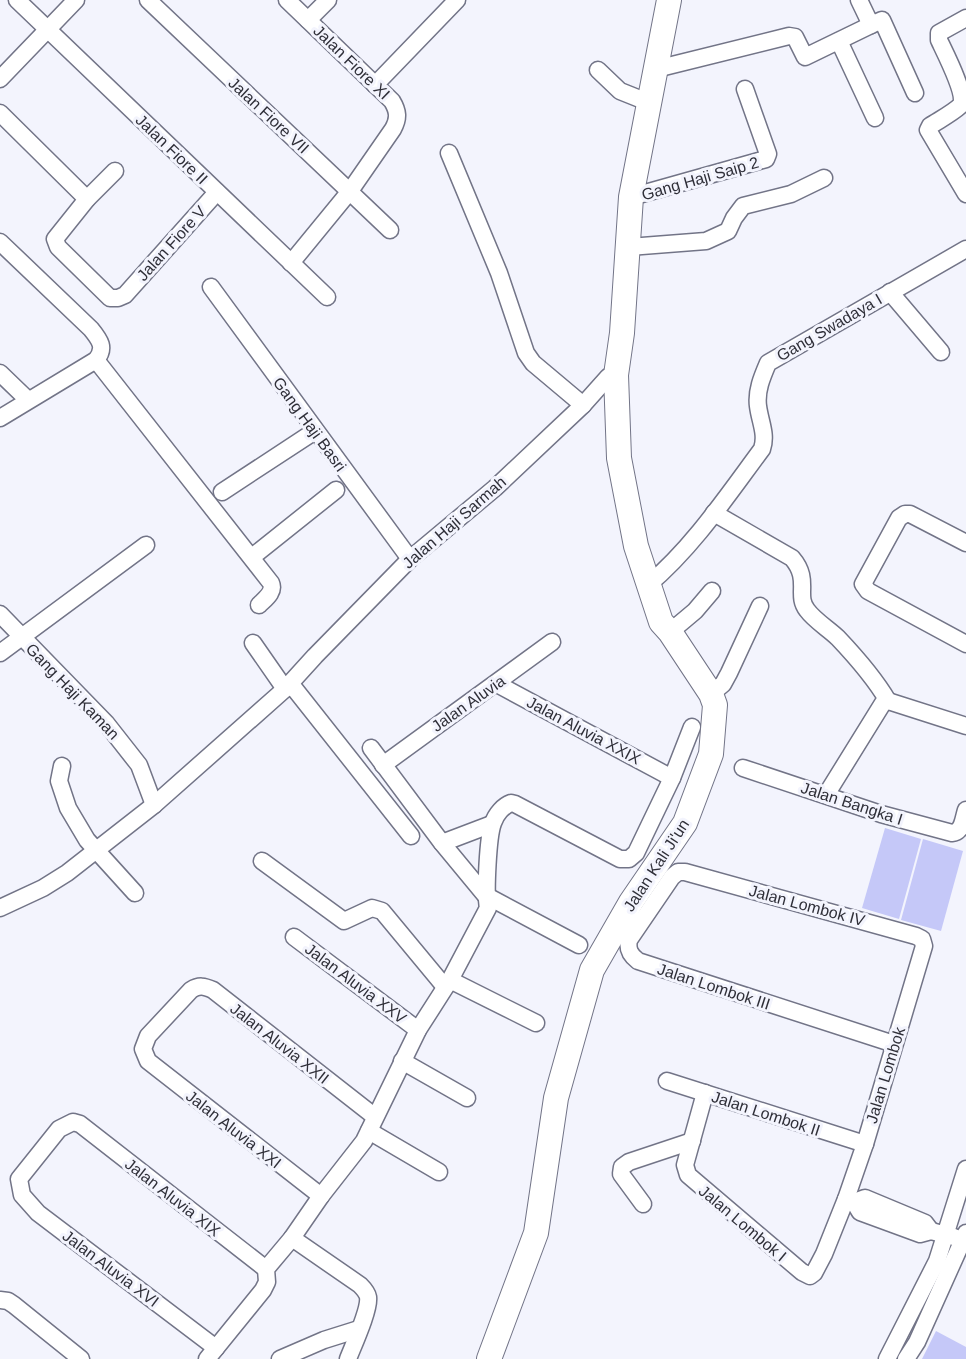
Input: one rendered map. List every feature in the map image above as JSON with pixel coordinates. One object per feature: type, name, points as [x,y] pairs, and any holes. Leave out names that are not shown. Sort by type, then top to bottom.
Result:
[{"type":"street","name":"Jalan Fiore II","points":[[17,0],[327,297]]},
{"type":"street","points":[[0,80],[76,0]]},
{"type":"street","name":"Jalan Fiore VII","points":[[148,0],[390,230]]},
{"type":"street","name":"Jalan Fiore XI","points":[[287,0],[392,101],[397,109],[397,122],[350,191],[291,263]]},
{"type":"street","points":[[308,20],[328,0]]},
{"type":"street","points":[[375,85],[457,0]]},
{"type":"street","points":[[616,375],[622,333],[631,197],[669,0]]},
{"type":"street","points":[[859,0],[871,26]]},
{"type":"street","points":[[966,18],[939,33],[939,40],[963,88],[964,99],[960,105],[930,126],[928,130],[966,194]]},
{"type":"street","points":[[656,69],[789,36],[795,37],[805,57],[882,20],[915,93]]},
{"type":"street","points":[[839,41],[874,118]]},
{"type":"street","points":[[598,70],[620,90],[650,103]]},
{"type":"street","name":"Gang Haji Saip 2","points":[[631,197],[766,159],[768,154],[745,89]]},
{"type":"street","points":[[0,113],[87,199],[115,171]]},
{"type":"street","points":[[449,153],[499,273],[526,353],[533,363],[583,405]]},
{"type":"street","points":[[629,247],[706,241],[728,231],[743,206],[791,194],[824,178]]},
{"type":"street","name":"Jalan Fiore V","points":[[87,199],[56,237],[56,243],[110,298],[118,298],[125,295],[218,192]]},
{"type":"street","points":[[0,242],[91,329],[101,343],[102,349],[96,360],[0,418]]},
{"type":"street","name":"Gang Swadaya I","points":[[648,585],[668,568],[714,513],[762,449],[765,439],[757,404],[760,382],[768,363],[966,249]]},
{"type":"street","name":"Gang Haji Basri","points":[[211,287],[410,560]]},
{"type":"street","points":[[890,292],[941,352]]},
{"type":"street","points":[[96,360],[252,557],[273,587],[258,605]]},
{"type":"street","points":[[0,374],[28,400]]},
{"type":"street","name":"Jalan Haji Sarmah","points":[[0,908],[67,873],[154,805],[288,686],[410,560],[495,488],[583,405],[608,377],[616,375]]},
{"type":"street","name":"Jalan Kali Ji'un","points":[[489,1359],[536,1233],[556,1098],[592,970],[631,902],[685,823],[711,754],[715,705],[711,694],[661,622],[636,546],[619,458],[616,375]]},
{"type":"street","points":[[222,492],[315,431]]},
{"type":"street","points":[[252,557],[336,490]]},
{"type":"street","points":[[714,513],[792,558],[800,567],[803,579],[802,597],[806,609],[839,639],[888,701],[966,726]]},
{"type":"street","points":[[966,543],[910,514],[905,514],[899,518],[864,582],[864,587],[868,591],[966,644]]},
{"type":"street","points":[[0,653],[146,545]]},
{"type":"street","points":[[670,632],[695,612],[712,591]]},
{"type":"street","points":[[711,694],[723,684],[729,674],[759,606]]},
{"type":"street","name":"Gang Haji Kaman","points":[[0,614],[113,730],[139,765],[154,805]]},
{"type":"street","name":"Jalan Aluvia","points":[[383,765],[552,642]]},
{"type":"street","points":[[254,644],[411,836]]},
{"type":"street","name":"Jalan Aluvia XXIX","points":[[497,684],[672,778]]},
{"type":"street","points":[[826,795],[883,703],[888,701]]},
{"type":"street","points":[[212,1354],[263,1290],[267,1282],[266,1269],[364,1141],[418,1030],[488,908],[485,895],[492,824],[502,808],[511,803],[516,804],[624,860],[633,857],[672,778],[692,727]]},
{"type":"street","points":[[371,748],[442,843],[485,895],[579,945]]},
{"type":"street","points":[[62,766],[59,781],[68,808],[87,840],[135,893]]},
{"type":"street","name":"Jalan Bangka I","points":[[743,768],[881,814],[952,833],[960,830],[966,810]]},
{"type":"street","points":[[442,843],[492,824]]},
{"type":"street","points":[[262,861],[344,921],[372,908],[382,910],[447,983],[536,1023]]},
{"type":"street","name":"Jalan Lombok IV","points":[[678,872],[685,872],[916,936],[923,942],[923,951]]},
{"type":"street","name":"Jalan Lombok III","points":[[678,872],[672,877],[629,940],[627,948],[632,957],[638,961],[894,1044]]},
{"type":"street","name":"Jalan Aluvia XXV","points":[[294,937],[418,1030]]},
{"type":"street","name":"Jalan Lombok","points":[[810,1276],[824,1254],[850,1200],[923,951]]},
{"type":"street","name":"Jalan Aluvia XXII","points":[[148,1061],[143,1050],[144,1043],[183,997],[198,986],[205,986],[213,990],[372,1124]]},
{"type":"street","name":"Jalan Aluvia XXI","points":[[148,1061],[321,1196]]},
{"type":"street","points":[[402,1061],[467,1098]]},
{"type":"street","name":"Jalan Lombok II","points":[[668,1081],[865,1144]]},
{"type":"street","name":"Jalan Lombok I","points":[[705,1093],[685,1166],[686,1170],[692,1180],[802,1272],[810,1276]]},
{"type":"street","name":"Jalan Aluvia XVI","points":[[80,1124],[73,1122],[59,1129],[19,1179],[22,1195],[38,1213],[212,1354]]},
{"type":"street","name":"Jalan Aluvia XIX","points":[[80,1124],[266,1269]]},
{"type":"street","points":[[372,1124],[439,1172]]},
{"type":"street","points":[[643,1204],[621,1174],[622,1167],[629,1162],[692,1141]]},
{"type":"street","points":[[887,1359],[937,1261],[938,1233],[966,1169]]},
{"type":"street","points":[[850,1200],[865,1198],[925,1223],[938,1233],[965,1236],[917,1342],[906,1359]]},
{"type":"street","points":[[292,1238],[360,1285],[367,1293],[368,1298],[360,1329],[348,1359]]},
{"type":"street","points":[[4,1300],[81,1359]]},
{"type":"street","points":[[280,1359],[324,1340],[360,1329]]},
{"type":"shaded area","points":[[885,828],[921,839],[899,919],[862,908]]},
{"type":"shaded area","points":[[923,839],[963,851],[941,931],[901,920]]},
{"type":"shaded area","points":[[936,1331],[966,1347],[966,1359],[922,1359]]}]
